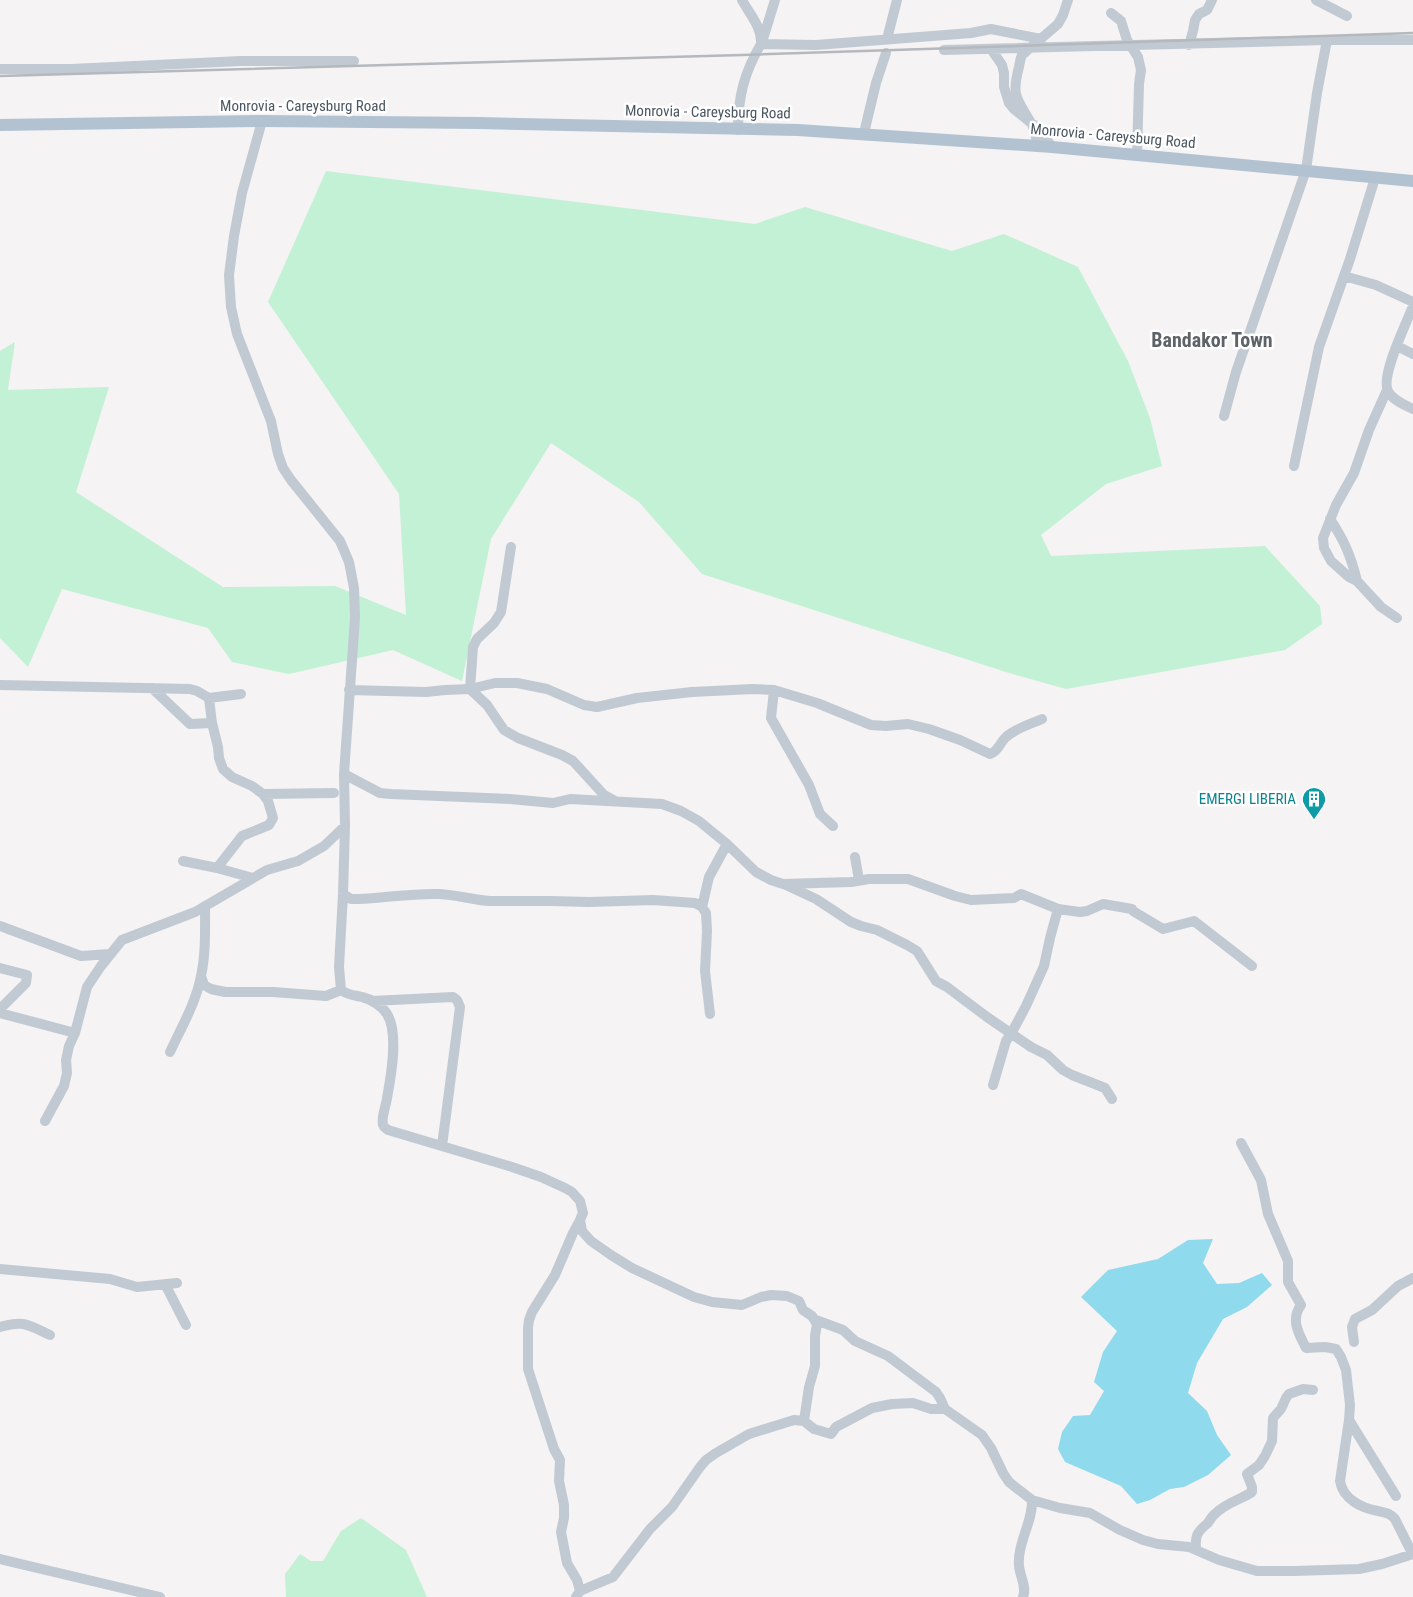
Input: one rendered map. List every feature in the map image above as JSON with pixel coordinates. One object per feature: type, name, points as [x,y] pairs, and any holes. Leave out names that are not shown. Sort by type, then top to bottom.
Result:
[{"type":"main road","name":"Monrovia - Careysburg Road","points":[[0,125],[262,121],[489,123],[798,130],[1052,146],[1413,181]]},
{"type":"street","points":[[742,0],[759,29],[762,36],[761,44]]},
{"type":"street","points":[[738,130],[740,95],[751,61],[761,44],[774,0]]},
{"type":"street","points":[[887,39],[897,0]]},
{"type":"street","points":[[1038,146],[1032,124],[1015,93],[1020,59],[1058,24],[1068,0]]},
{"type":"street","points":[[1189,44],[1195,20],[1199,14],[1207,10],[1212,0]]},
{"type":"street","points":[[1316,0],[1347,16]]},
{"type":"street","points":[[1111,13],[1121,21],[1124,27],[1124,34],[1138,57],[1141,70],[1136,155]]},
{"type":"street","points":[[761,44],[816,45],[970,33],[991,29],[1041,39]]},
{"type":"street","points":[[1224,416],[1236,372],[1306,170],[1316,93],[1327,40]]},
{"type":"street","points":[[944,50],[1327,40],[1413,40]]},
{"type":"street","points":[[992,49],[1002,65],[1008,103],[1040,131],[1052,146]]},
{"type":"street","points":[[864,134],[876,83],[886,54]]},
{"type":"street","points":[[0,69],[71,69],[241,61],[354,61]]},
{"type":"street","points":[[262,121],[242,193],[234,236],[229,275],[231,307],[237,334],[271,421],[283,468],[340,541],[350,562],[354,588],[355,618],[344,774],[343,894],[338,967],[340,990]]},
{"type":"street","points":[[1294,466],[1319,347],[1375,178]]},
{"type":"street","points":[[1344,276],[1376,285],[1413,304],[1387,372],[1387,390],[1369,430],[1354,473],[1336,504],[1323,538],[1324,548],[1331,561],[1349,577],[1357,581],[1381,607],[1397,618]]},
{"type":"street","points":[[1397,346],[1413,354]]},
{"type":"street","points":[[1387,390],[1394,398],[1413,409]]},
{"type":"street","points":[[1330,519],[1343,537],[1357,581]]},
{"type":"street","points":[[470,689],[473,647],[477,639],[494,623],[501,612],[511,548]]},
{"type":"street","points":[[350,690],[426,692],[470,689],[495,683],[517,683],[547,689],[584,705],[597,707],[637,698],[692,692],[753,689],[774,690],[817,703],[871,725],[908,724],[929,729],[960,740],[990,754],[994,752],[1006,737],[1042,719]]},
{"type":"street","points":[[0,685],[152,688],[198,691],[209,698],[241,694]]},
{"type":"street","points":[[152,688],[190,724],[212,722]]},
{"type":"street","points":[[470,689],[487,705],[504,730],[518,738],[573,761],[604,798]]},
{"type":"street","points":[[774,690],[771,718],[809,785],[820,814],[833,826]]},
{"type":"street","points":[[209,698],[219,758],[223,769],[232,777],[252,786],[263,794],[268,801],[273,818],[269,825],[242,836],[217,868]]},
{"type":"street","points":[[344,774],[380,793],[510,799],[553,803],[570,799],[604,798],[616,801],[662,804],[681,811],[699,821],[727,844],[756,872],[816,899],[851,922],[877,930],[917,951],[936,981],[1012,1034],[1047,1055],[1063,1070],[1105,1088],[1112,1099]]},
{"type":"street","points":[[263,794],[334,793]]},
{"type":"street","points":[[46,1121],[64,1086],[69,1046],[75,1033],[87,986],[122,940],[205,906],[267,870],[305,858],[324,846],[345,826]]},
{"type":"street","points":[[702,907],[708,877],[727,844]]},
{"type":"street","points":[[855,857],[859,880]]},
{"type":"street","points":[[183,861],[253,878]]},
{"type":"street","points":[[783,884],[851,882],[869,879],[908,879],[971,900],[1014,898],[1021,894],[1058,909],[1080,912],[1102,904],[1133,910],[1163,929],[1194,921],[1252,966]]},
{"type":"street","points":[[343,894],[351,899],[358,900],[422,894],[450,895],[490,901],[551,900],[589,902],[653,900],[695,903],[702,907],[706,914],[705,971],[710,1014]]},
{"type":"street","points":[[170,1052],[186,1017],[201,976],[205,944],[205,906]]},
{"type":"street","points":[[993,1084],[1006,1041],[1012,1034],[1044,966],[1058,909]]},
{"type":"street","points":[[0,926],[81,956],[110,954]]},
{"type":"street","points":[[0,968],[27,975],[26,983],[0,1009]]},
{"type":"street","points":[[201,976],[204,985],[211,989],[225,992],[273,992],[326,996],[340,990],[372,1001],[386,1013],[392,1029],[393,1062],[384,1114],[384,1127],[388,1130],[541,1177],[577,1196],[582,1213],[580,1220],[555,1274],[529,1320],[528,1369],[554,1449],[560,1460],[559,1481],[564,1505],[561,1532],[567,1563],[577,1580],[578,1594],[613,1577],[650,1529],[672,1506],[706,1460],[748,1434],[787,1421],[804,1420],[814,1428],[831,1434],[836,1427],[872,1408],[892,1404],[913,1403],[930,1409],[945,1409]]},
{"type":"street","points":[[372,1001],[452,997],[457,1000],[460,1007],[442,1146]]},
{"type":"street","points":[[0,1013],[75,1033]]},
{"type":"street","points":[[580,1220],[585,1236],[611,1255],[632,1268],[694,1296],[712,1302],[742,1305],[761,1297],[771,1295],[787,1296],[799,1301],[802,1310],[809,1313],[816,1320],[843,1330],[855,1341],[897,1361],[936,1392],[945,1409],[982,1435],[1009,1482],[1032,1500],[1060,1508],[1090,1512],[1132,1536],[1151,1542],[1193,1546],[1219,1560],[1257,1570],[1273,1572],[1359,1569],[1382,1564],[1413,1553],[1392,1515],[1355,1503],[1344,1493],[1340,1481],[1346,1449],[1350,1405],[1346,1370],[1336,1350],[1325,1347],[1306,1348],[1297,1331],[1296,1312],[1301,1305],[1288,1282],[1288,1260],[1268,1214],[1261,1180],[1241,1143]]},
{"type":"street","points":[[0,1269],[110,1279],[137,1287],[177,1283]]},
{"type":"street","points":[[1354,1342],[1352,1327],[1355,1319],[1372,1310],[1398,1286],[1413,1278]]},
{"type":"street","points":[[166,1284],[186,1325]]},
{"type":"street","points":[[804,1420],[809,1387],[815,1366],[816,1320]]},
{"type":"street","points":[[0,1327],[18,1323],[26,1324],[50,1336]]},
{"type":"street","points":[[1193,1546],[1200,1529],[1215,1513],[1232,1501],[1252,1492],[1252,1486],[1247,1474],[1259,1465],[1265,1456],[1272,1441],[1274,1418],[1289,1394],[1303,1388],[1313,1390]]},
{"type":"street","points":[[1349,1420],[1396,1496]]},
{"type":"street","points":[[1023,1597],[1025,1592],[1019,1566],[1024,1535],[1033,1510],[1032,1500]]},
{"type":"street","points":[[0,1559],[160,1597]]},
{"type":"green space","points":[[326,171],[755,224],[805,207],[952,251],[1004,234],[1078,267],[1128,361],[1150,418],[1162,466],[1106,484],[1041,535],[1051,556],[1265,546],[1320,606],[1322,624],[1285,650],[1066,689],[1009,673],[702,574],[639,502],[551,443],[491,539],[462,681],[393,650],[289,674],[232,662],[208,628],[62,589],[28,667],[0,638],[0,351],[15,342],[8,390],[109,387],[76,492],[223,587],[335,586],[406,615],[399,494],[268,302]]},
{"type":"green space","points":[[361,1518],[406,1550],[427,1597],[286,1597],[285,1574],[300,1554],[311,1561],[323,1561],[341,1531]]},
{"type":"water","points":[[1213,1239],[1203,1263],[1217,1284],[1239,1283],[1262,1273],[1272,1285],[1247,1307],[1223,1319],[1197,1363],[1188,1393],[1207,1411],[1217,1435],[1231,1455],[1208,1475],[1184,1487],[1170,1489],[1150,1500],[1137,1504],[1121,1486],[1065,1462],[1058,1449],[1062,1432],[1073,1416],[1090,1415],[1104,1391],[1094,1382],[1103,1352],[1117,1331],[1081,1297],[1108,1270],[1158,1259],[1188,1240]]},
{"type":"railway","points":[[0,76],[742,55],[1413,33]]},
{"type":"place","name":"EMERGI LIBERIA","points":[[1314,820]]},
{"type":"district","name":"Bandakor Town","points":[[1212,340]]}]
